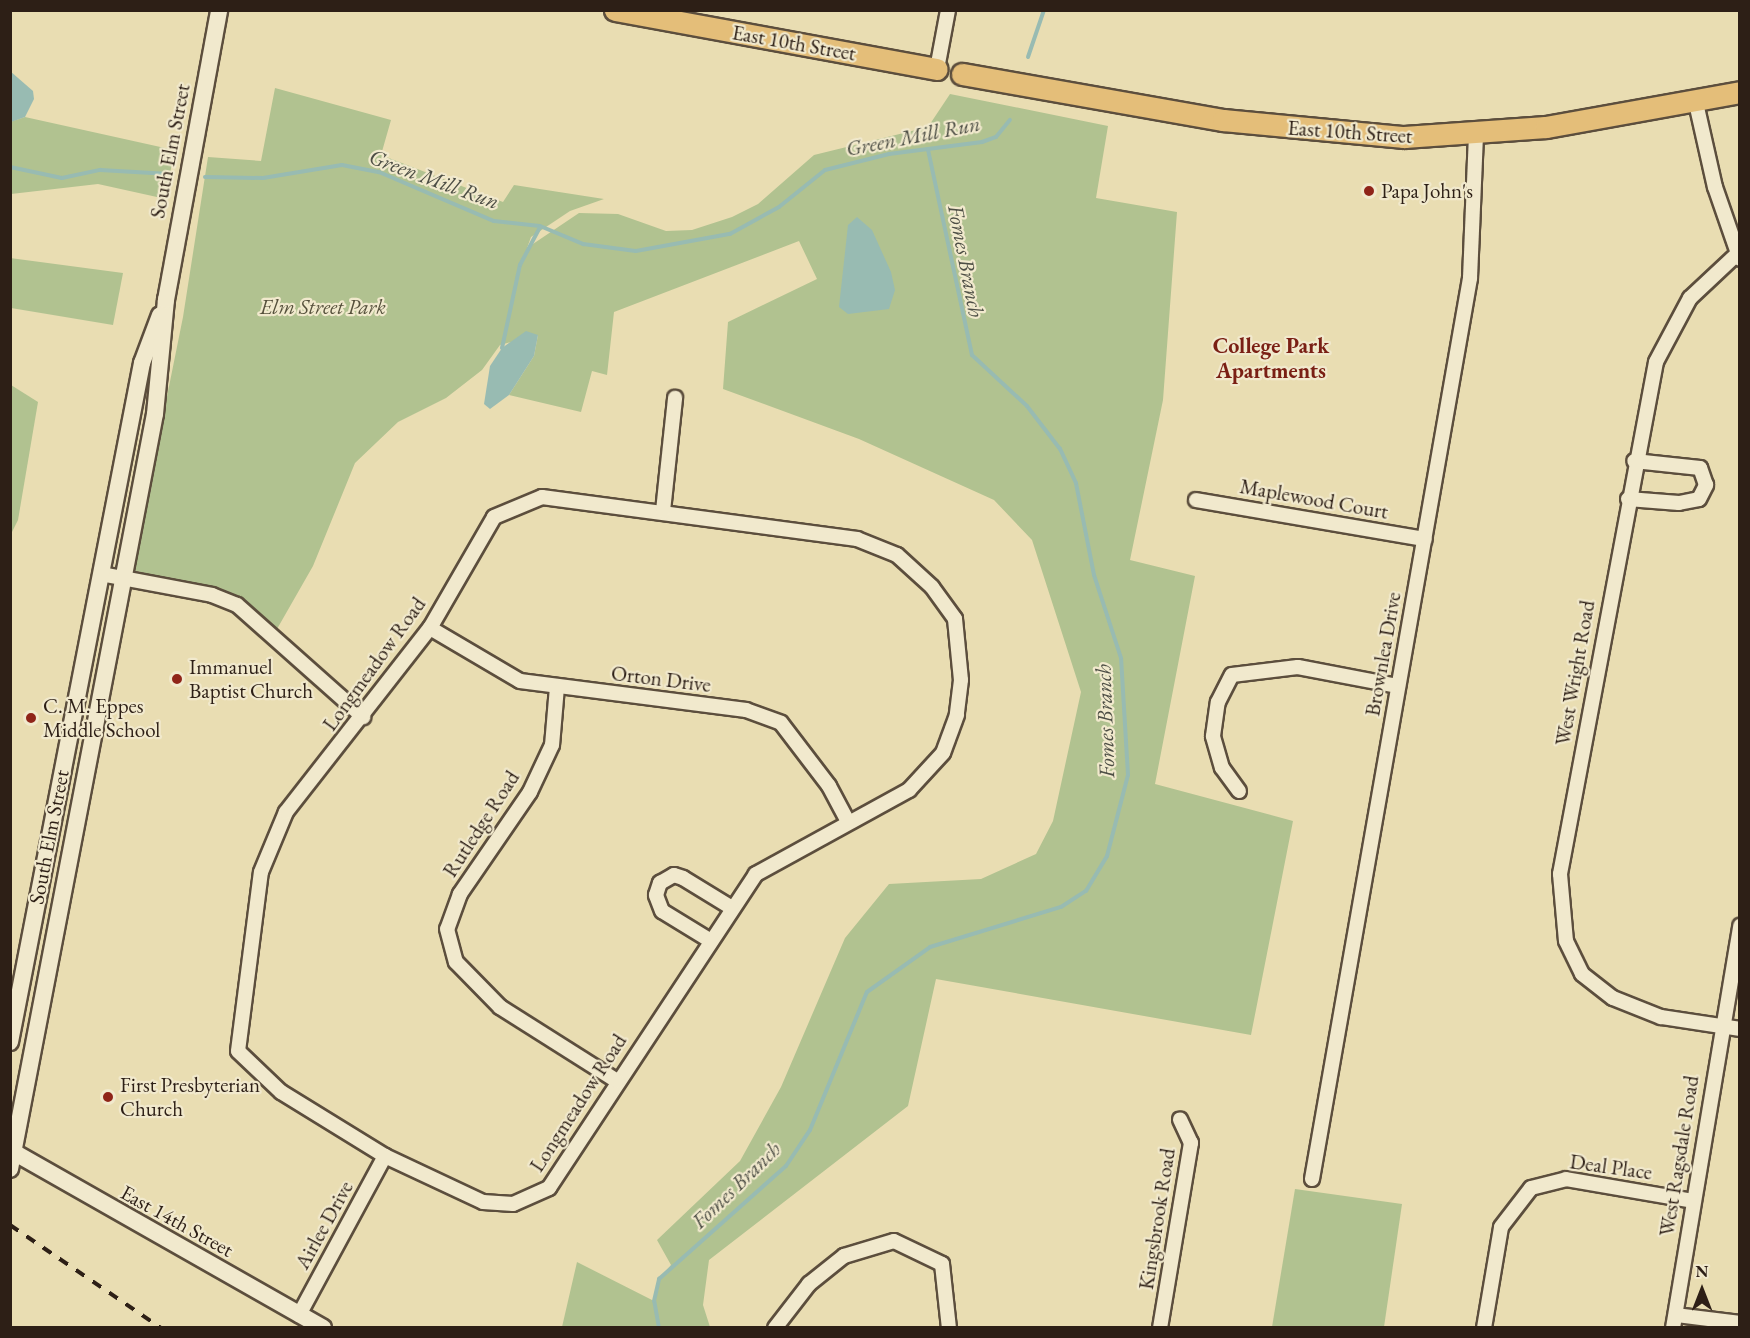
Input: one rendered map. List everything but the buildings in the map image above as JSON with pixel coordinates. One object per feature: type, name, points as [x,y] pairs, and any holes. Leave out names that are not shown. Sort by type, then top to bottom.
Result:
[{"type":"main road","name":"East 10th Street","points":[[615,10],[938,69]]},
{"type":"main road","name":"East 10th Street","points":[[962,74],[1308,132],[1476,135],[1696,103],[1740,92]]},
{"type":"street","name":"South Elm Street","points":[[10,1169],[66,864],[155,414],[162,367],[166,300],[219,10]]},
{"type":"street","points":[[938,69],[948,10]]},
{"type":"street","points":[[1696,103],[1738,257]]},
{"type":"street","name":"Brownlea Drive","points":[[1312,1179],[1470,278],[1476,135]]},
{"type":"street","name":"West Wright Road","points":[[1738,257],[1690,298],[1656,362],[1634,461],[1560,874],[1566,941],[1582,974],[1612,998],[1661,1017],[1740,1029]]},
{"type":"street","name":"South Elm Street","points":[[10,1042],[48,861],[142,363],[166,300]]},
{"type":"street","points":[[142,363],[162,367]]},
{"type":"street","points":[[663,511],[675,398]]},
{"type":"street","points":[[133,409],[155,414]]},
{"type":"street","points":[[1628,499],[1679,503],[1699,499],[1706,485],[1700,468],[1634,461]]},
{"type":"street","name":"Longmeadow Road","points":[[542,497],[583,499],[663,511],[857,540],[897,555],[932,587],[955,619],[961,680],[957,715],[943,753],[909,790],[848,821],[756,874],[617,1081],[549,1188],[513,1204],[483,1202],[385,1156],[281,1092],[238,1051],[261,872],[286,812],[363,717],[430,628],[483,533],[494,518],[517,505],[542,497]]},
{"type":"street","name":"Maplewood Court","points":[[1196,500],[1425,539]]},
{"type":"street","points":[[101,574],[212,595],[237,605],[363,717]]},
{"type":"street","name":"Orton Drive","points":[[430,628],[520,681],[746,710],[781,723],[829,786],[848,821]]},
{"type":"street","points":[[1239,791],[1222,768],[1213,736],[1218,702],[1232,675],[1298,667],[1398,686]]},
{"type":"street","points":[[81,680],[102,684]]},
{"type":"street","name":"Rutledge Road","points":[[557,687],[552,745],[530,792],[459,894],[447,929],[456,962],[500,1007],[617,1081]]},
{"type":"street","points":[[48,861],[66,864]]},
{"type":"street","points":[[711,940],[662,911],[656,895],[660,883],[674,875],[683,878],[732,908]]},
{"type":"street","name":"West Ragsdale Road","points":[[1674,1321],[1720,1026],[1740,926]]},
{"type":"street","points":[[19,1000],[42,1004]]},
{"type":"street","name":"Kingsbrook Road","points":[[1160,1328],[1191,1143],[1180,1119]]},
{"type":"street","name":"East 14th Street","points":[[12,1151],[323,1328]]},
{"type":"street","name":"Airlee Drive","points":[[299,1315],[385,1156]]},
{"type":"street","name":"Deal Place","points":[[1484,1328],[1501,1227],[1531,1188],[1566,1179],[1694,1201]]},
{"type":"street","points":[[775,1328],[809,1284],[844,1256],[894,1241],[942,1264],[950,1299],[949,1328]]},
{"type":"street","points":[[1674,1321],[1740,1323]]},
{"type":"green space","name":"Elm Street Park","points":[[275,88],[391,120],[381,155],[503,202],[514,185],[604,199],[570,211],[531,237],[527,248],[579,213],[618,214],[666,231],[692,230],[732,217],[758,204],[814,155],[928,127],[950,94],[1108,126],[1096,198],[1177,212],[1163,400],[1130,560],[1195,576],[1155,784],[1293,821],[1251,1035],[936,979],[908,1106],[709,1260],[703,1305],[710,1327],[562,1327],[577,1262],[654,1301],[659,1279],[671,1265],[657,1240],[740,1161],[781,1087],[845,938],[889,884],[981,879],[1036,854],[1053,821],[1081,692],[1032,540],[994,500],[859,439],[723,389],[728,322],[817,279],[799,241],[614,312],[607,375],[592,371],[581,412],[509,395],[534,356],[538,335],[500,345],[482,370],[446,398],[398,422],[355,463],[313,566],[277,629],[224,591],[132,570],[183,317],[208,157],[261,161]]},
{"type":"green space","points":[[25,117],[174,150],[166,199],[98,184],[11,194],[10,122]]},
{"type":"green space","points":[[10,258],[123,273],[113,325],[11,308]]},
{"type":"green space","points":[[11,385],[38,402],[18,520],[11,534]]},
{"type":"green space","points":[[1295,1189],[1402,1204],[1384,1327],[1272,1327]]},
{"type":"water","points":[[10,71],[33,91],[34,99],[25,117],[11,122]]},
{"type":"water","points":[[857,217],[872,230],[891,272],[895,290],[889,309],[848,314],[839,307],[848,225]]},
{"type":"water","points":[[526,331],[538,335],[534,356],[509,395],[490,409],[484,404],[490,366],[502,348]]},
{"type":"waterway","name":"Green Mill Run","points":[[1028,57],[1044,10]]},
{"type":"waterway","name":"Green Mill Run","points":[[205,177],[263,178],[342,165],[379,172],[494,221],[540,226],[583,244],[636,251],[730,234],[779,207],[825,170],[889,154],[982,142],[996,137],[1010,120]]},
{"type":"waterway","name":"Fomes Branch","points":[[659,1328],[654,1301],[659,1279],[786,1166],[810,1130],[867,992],[930,947],[1061,907],[1086,891],[1107,856],[1128,775],[1121,658],[1094,575],[1076,483],[1060,449],[1027,406],[972,355],[928,150]]},
{"type":"waterway","name":"Green Mill Run","points":[[10,167],[62,178],[100,170],[170,174]]},
{"type":"waterway","points":[[502,348],[520,265],[540,227]]},
{"type":"railway","points":[[10,1225],[161,1328]]},
{"type":"place","name":"Papa John's","points":[[1369,191]]},
{"type":"place","name":"Immanuel Baptist Church","points":[[177,679]]},
{"type":"place","name":"C. M. Eppes Middle School","points":[[31,718]]},
{"type":"place","name":"First Presbyterian Church","points":[[108,1097]]},
{"type":"district","name":"College Park Apartments","points":[[1271,358]]}]
